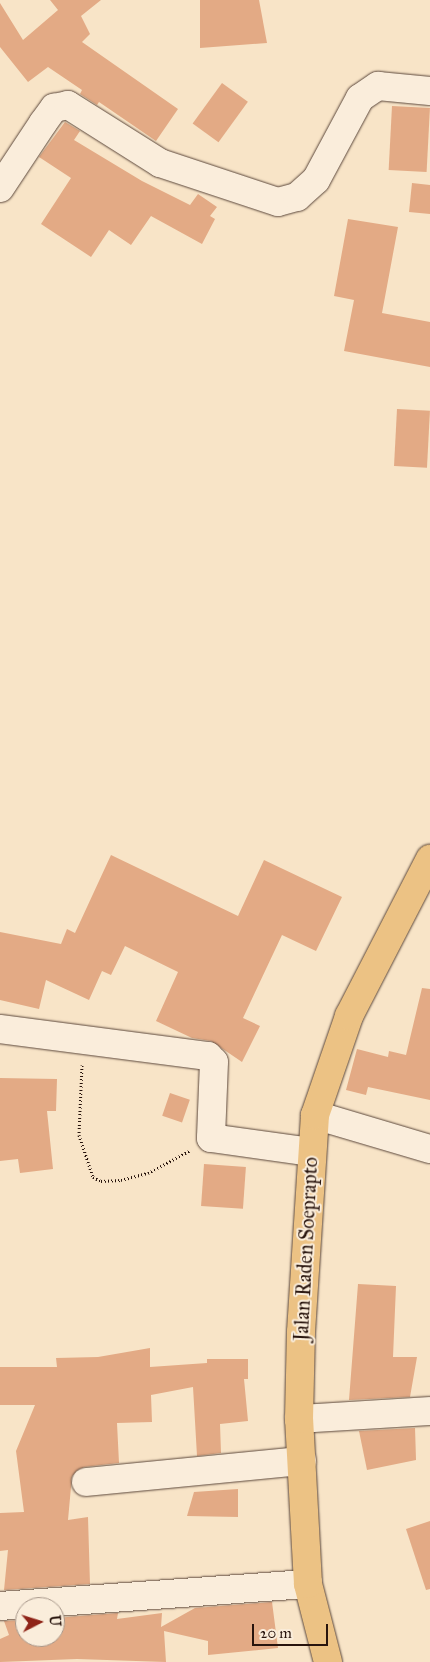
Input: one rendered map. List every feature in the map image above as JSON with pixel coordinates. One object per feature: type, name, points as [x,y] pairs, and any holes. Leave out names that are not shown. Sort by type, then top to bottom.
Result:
[{"type":"highway","name":"Jalan Raden Soeprapto","points":[[328,1662],[308,1584],[299,1419],[315,1115],[350,1016],[430,858]]},
{"type":"street","points":[[0,188],[54,108],[68,105],[160,164],[278,202],[297,197],[316,180],[360,98],[378,86],[430,91]]},
{"type":"street","points":[[0,1029],[83,1037],[208,1056],[214,1062],[211,1138],[312,1152]]},
{"type":"street","points":[[315,1115],[430,1149]]},
{"type":"street","points":[[299,1419],[430,1411]]},
{"type":"street","points":[[86,1482],[302,1461]]},
{"type":"street","points":[[0,1606],[308,1584]]},
{"type":"path","points":[[83,1037],[79,1135],[93,1177],[102,1181],[121,1180],[172,1162]]},
{"type":"building","points":[[50,0],[101,0],[81,16],[90,34],[82,42],[178,109],[156,141],[99,102],[97,105],[80,94],[82,90],[48,67],[28,82],[0,47],[0,3],[23,40],[58,10]]},
{"type":"building","points":[[200,0],[259,0],[267,43],[200,48]]},
{"type":"building","points":[[222,83],[248,102],[218,142],[193,123]]},
{"type":"building","points":[[392,106],[430,108],[427,172],[389,170]]},
{"type":"building","points":[[65,122],[80,131],[74,140],[142,181],[190,205],[198,194],[217,207],[210,216],[215,219],[202,244],[151,216],[131,245],[109,230],[91,257],[41,224],[71,178],[39,157]]},
{"type":"building","points":[[412,183],[430,185],[430,214],[409,212]]},
{"type":"building","points":[[348,219],[398,227],[382,313],[430,322],[430,367],[344,351],[354,300],[334,296]]},
{"type":"building","points":[[397,409],[430,411],[427,468],[394,466]]},
{"type":"building","points":[[111,855],[238,916],[264,860],[342,897],[316,951],[282,935],[243,1018],[260,1026],[242,1062],[211,1041],[192,1038],[156,1021],[178,972],[125,946],[111,975],[102,971],[89,1000],[46,980],[39,1009],[0,1000],[0,932],[61,944],[67,929],[75,933]]},
{"type":"building","points":[[422,988],[430,989],[430,1100],[368,1087],[366,1095],[346,1090],[357,1049],[388,1057],[389,1051],[406,1055]]},
{"type":"building","points":[[0,1078],[57,1079],[56,1111],[47,1111],[53,1169],[20,1173],[18,1159],[0,1161]]},
{"type":"building","points":[[170,1093],[190,1100],[182,1123],[162,1116]]},
{"type":"building","points":[[204,1164],[246,1167],[243,1209],[201,1206]]},
{"type":"building","points":[[358,1284],[396,1286],[393,1357],[417,1357],[410,1397],[349,1400]]},
{"type":"building","points":[[150,1348],[150,1367],[207,1363],[207,1359],[248,1359],[248,1379],[244,1379],[248,1421],[220,1424],[221,1453],[197,1456],[193,1387],[151,1395],[152,1422],[117,1423],[119,1463],[84,1467],[72,1476],[68,1520],[88,1517],[90,1584],[4,1590],[8,1550],[0,1551],[0,1513],[24,1512],[16,1451],[35,1405],[0,1405],[0,1367],[57,1367],[56,1358],[98,1357]]},
{"type":"building","points":[[415,1428],[416,1460],[367,1470],[359,1431]]},
{"type":"building","points":[[238,1489],[238,1517],[187,1516],[194,1492]]},
{"type":"building","points":[[430,1521],[430,1589],[426,1590],[406,1529]]},
{"type":"building","points":[[272,1602],[278,1648],[208,1655],[208,1641],[164,1631],[166,1662],[77,1659],[0,1662],[0,1639],[9,1635],[4,1621],[15,1620],[15,1647],[65,1647],[65,1617],[118,1613],[117,1619],[162,1613],[161,1627],[195,1608]]}]
